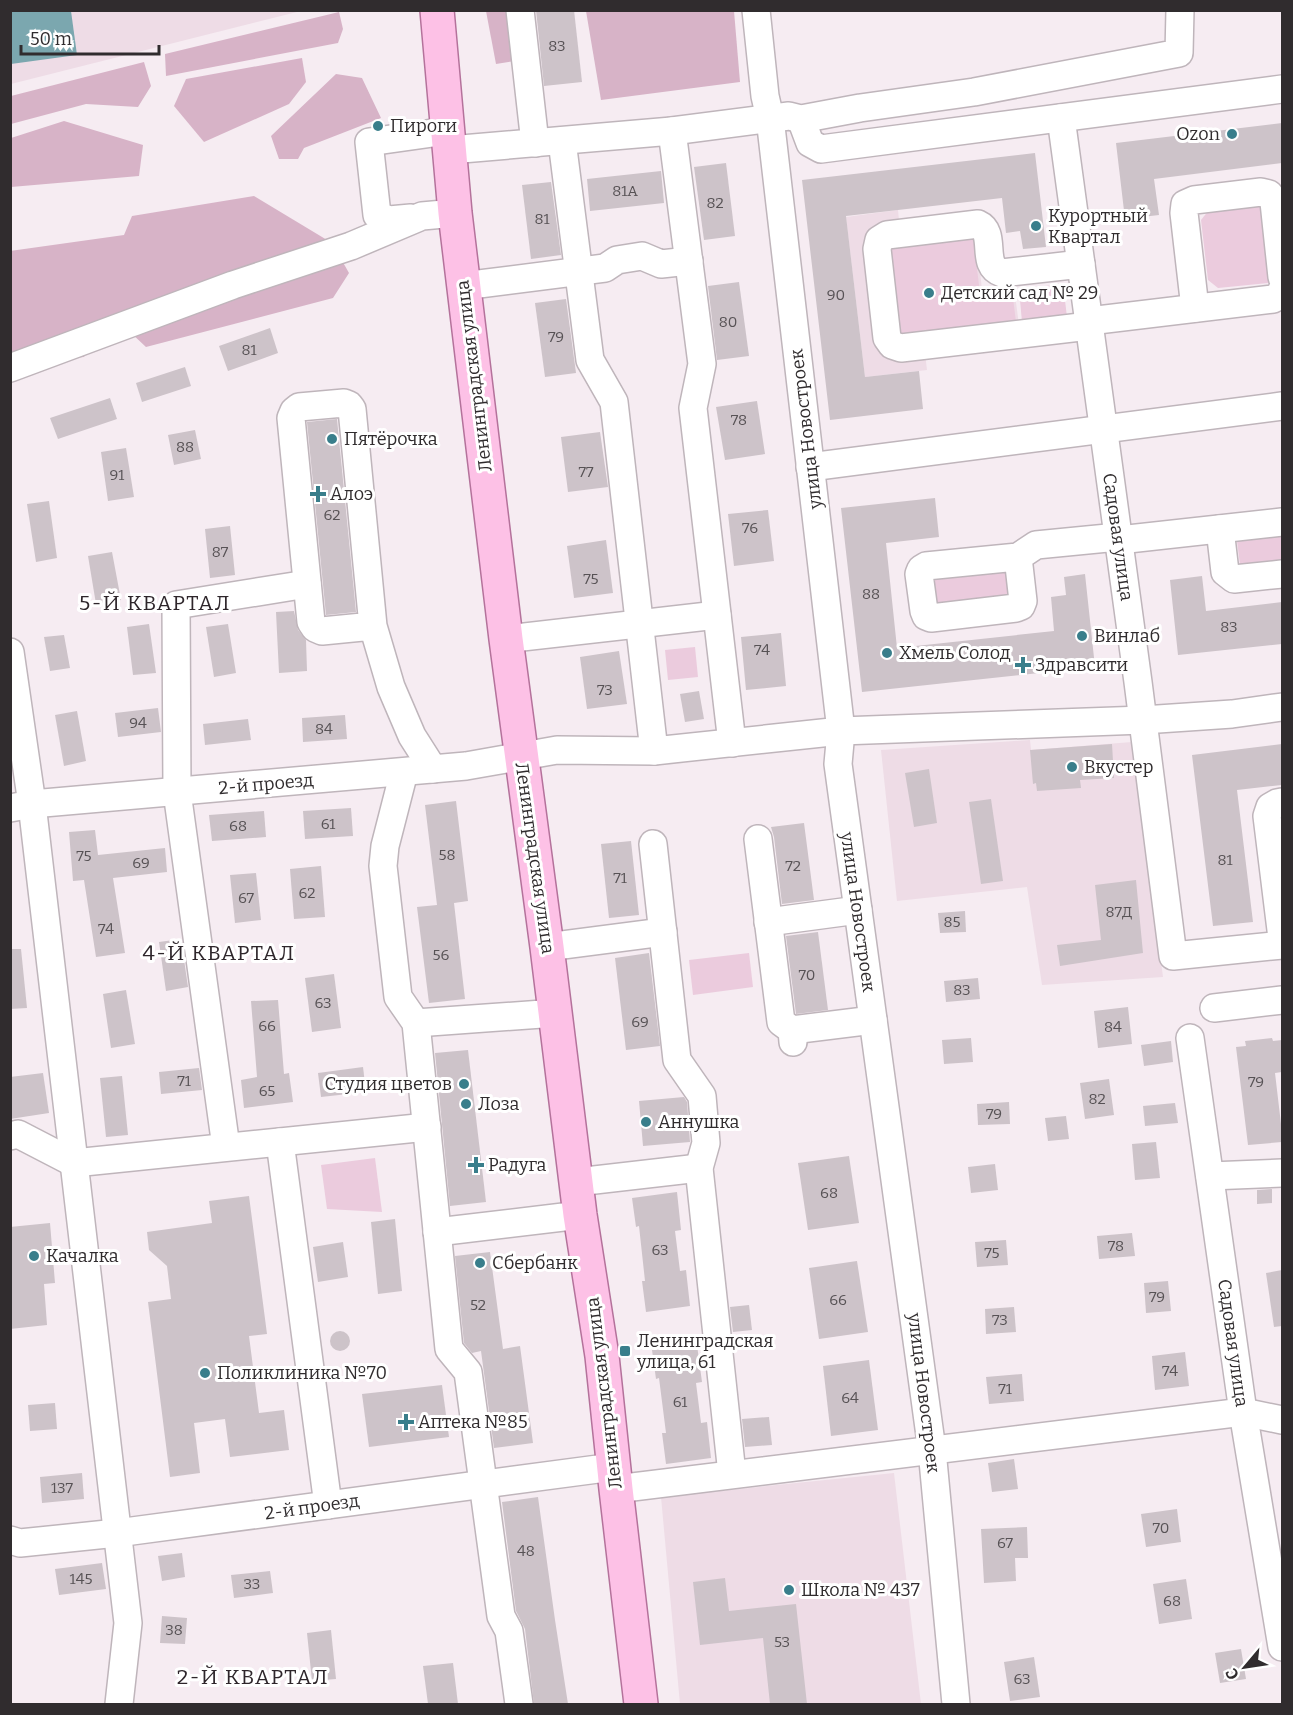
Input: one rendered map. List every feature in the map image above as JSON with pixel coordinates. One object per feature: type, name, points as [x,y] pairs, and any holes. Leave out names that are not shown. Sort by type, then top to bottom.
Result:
[{"type":"main road","name":"Ленинградская улица","points":[[437,10],[463,286],[580,1215],[602,1356],[641,1704]]},
{"type":"street","points":[[520,10],[535,143]]},
{"type":"street","name":"улица Новостроек","points":[[756,10],[841,731],[838,764],[932,1450],[956,1704]]},
{"type":"street","points":[[455,213],[389,220],[377,215],[369,142],[448,141],[489,146],[562,141],[672,131],[789,116],[801,119],[986,90],[1179,53],[1180,10]]},
{"type":"street","points":[[801,119],[810,143],[821,149],[1282,89]]},
{"type":"street","name":"Садовая улица","points":[[1061,118],[1173,956],[1282,945]]},
{"type":"street","points":[[672,131],[702,364],[693,408],[732,743]]},
{"type":"street","points":[[562,141],[590,360],[615,402],[654,751]]},
{"type":"street","points":[[1195,308],[1184,213],[1185,204],[1194,200],[1261,192],[1269,194],[1274,202],[1282,277]]},
{"type":"street","points":[[10,368],[233,285],[351,246],[422,216]]},
{"type":"street","points":[[1081,264],[1002,273],[995,271],[991,264],[987,232],[978,224],[887,235],[879,240],[877,249],[887,338],[892,345],[901,348],[1273,299],[1281,294],[1282,290]]},
{"type":"street","points":[[463,286],[605,268],[616,260],[642,256],[661,264],[689,261]]},
{"type":"street","points":[[373,626],[322,631],[315,628],[311,622],[291,418],[299,407],[344,403],[352,409],[373,626],[391,687],[412,736],[433,769]]},
{"type":"street","points":[[810,467],[1282,406]]},
{"type":"street","points":[[1018,557],[1036,545],[1282,522]]},
{"type":"street","points":[[1220,529],[1225,572],[1234,579],[1282,574]]},
{"type":"street","points":[[226,1148],[177,792],[176,605],[307,584]]},
{"type":"street","points":[[506,639],[717,615]]},
{"type":"street","points":[[10,652],[21,806],[74,1163],[128,1623],[119,1704]]},
{"type":"street","name":"2-й проезд","points":[[21,806],[466,766],[557,750],[654,751],[841,731],[1143,720],[1232,714],[1282,707]]},
{"type":"street","points":[[404,772],[385,846],[383,866],[398,997],[416,1023],[449,1349],[468,1372],[501,1616],[509,1630],[519,1704]]},
{"type":"street","points":[[1282,802],[1270,807],[1267,816],[1282,938]]},
{"type":"street","points":[[758,839],[781,1022],[792,1036],[873,1020]]},
{"type":"street","points":[[653,844],[678,1060],[702,1096],[706,1143],[699,1168],[732,1474]]},
{"type":"street","points":[[768,922],[858,910]]},
{"type":"street","points":[[547,947],[663,932]]},
{"type":"street","points":[[1214,1008],[1282,1000]]},
{"type":"street","points":[[416,1023],[555,1013]]},
{"type":"street","name":"Садовая улица","points":[[1190,1038],[1243,1412],[1282,1647]]},
{"type":"street","points":[[10,1136],[18,1134],[74,1163],[427,1127]]},
{"type":"street","points":[[280,1142],[328,1505]]},
{"type":"street","points":[[577,1182],[699,1168]]},
{"type":"street","points":[[1210,1176],[1282,1173]]},
{"type":"street","points":[[437,1232],[580,1215]]},
{"type":"street","name":"2-й проезд","points":[[10,1540],[20,1543],[117,1533],[484,1485],[732,1474],[1243,1412],[1282,1420]]},
{"type":"shaded area","points":[[11,11],[301,11],[11,84]]},
{"type":"shaded area","points":[[486,11],[516,11],[515,61],[496,64]]},
{"type":"shaded area","points":[[586,11],[734,11],[740,82],[601,100]]},
{"type":"shaded area","points":[[339,12],[343,29],[338,43],[166,76],[165,54]]},
{"type":"shaded area","points":[[302,58],[306,82],[289,104],[204,142],[174,106],[186,79]]},
{"type":"shaded area","points":[[144,62],[151,86],[138,107],[86,104],[11,124],[11,96]]},
{"type":"shaded area","points":[[336,74],[362,78],[381,118],[304,148],[298,159],[279,159],[271,136]]},
{"type":"shaded area","points":[[64,121],[143,145],[139,176],[11,187],[11,138]]},
{"type":"shaded area","points":[[254,196],[332,243],[349,273],[333,298],[146,347],[130,332],[94,338],[84,357],[11,363],[10,251],[124,235],[132,216]]},
{"type":"shaded area","points":[[1258,204],[1269,213],[1276,271],[1268,283],[1218,288],[1208,280],[1201,220],[1209,210]]},
{"type":"shaded area","name":"Детский сад № 29","points":[[898,210],[901,241],[976,233],[982,290],[1003,288],[1004,296],[1015,295],[1019,325],[924,345],[927,370],[865,377],[846,217]]},
{"type":"shaded area","points":[[973,236],[980,293],[1000,291],[1001,299],[1013,298],[1016,322],[901,336],[890,246]]},
{"type":"shaded area","points":[[1063,284],[1067,317],[1022,322],[1019,289]]},
{"type":"shaded area","points":[[1282,532],[1282,564],[1240,565],[1237,541],[1241,536]]},
{"type":"shaded area","points":[[1003,567],[1009,572],[1012,594],[1007,600],[940,607],[933,602],[931,580],[936,574]]},
{"type":"shaded area","points":[[695,647],[698,677],[668,680],[665,650]]},
{"type":"shaded area","points":[[1030,740],[1031,750],[1132,742],[1163,977],[1042,985],[1027,887],[897,901],[881,750]]},
{"type":"shaded area","points":[[749,953],[753,987],[693,995],[689,960]]},
{"type":"shaded area","points":[[375,1158],[382,1212],[327,1209],[321,1165]]},
{"type":"shaded area","name":"Школа № 437","points":[[894,1473],[921,1704],[680,1704],[661,1497]]},
{"type":"water","points":[[10,11],[71,11],[77,55],[11,64]]},
{"type":"building","points":[[536,10],[574,10],[582,82],[544,86]]},
{"type":"building","points":[[1282,123],[1282,163],[1154,179],[1159,215],[1125,219],[1116,143]]},
{"type":"building","points":[[1035,153],[1046,247],[1023,249],[1020,231],[1006,233],[1002,198],[846,216],[865,377],[919,371],[923,409],[830,420],[802,180]]},
{"type":"building","points":[[726,163],[735,236],[704,240],[694,167]]},
{"type":"building","points":[[661,171],[664,203],[590,211],[587,179]]},
{"type":"building","points":[[551,182],[561,255],[531,259],[522,185]]},
{"type":"building","points":[[739,282],[749,356],[717,360],[708,286]]},
{"type":"building","points":[[566,299],[576,373],[545,377],[535,303]]},
{"type":"building","points":[[270,328],[278,353],[228,371],[219,346]]},
{"type":"building","points":[[185,367],[191,386],[142,402],[136,383]]},
{"type":"building","points":[[110,398],[117,419],[58,439],[50,418]]},
{"type":"building","points":[[757,401],[765,454],[725,460],[716,407]]},
{"type":"building","points":[[337,419],[356,612],[326,615],[307,422]]},
{"type":"building","points":[[195,430],[201,459],[174,465],[168,435]]},
{"type":"building","points":[[600,432],[608,487],[568,492],[561,437]]},
{"type":"building","points":[[126,448],[134,497],[108,501],[101,452]]},
{"type":"building","points":[[935,498],[939,537],[886,543],[897,648],[1054,631],[1051,597],[1066,595],[1064,577],[1085,574],[1095,667],[862,692],[841,508]]},
{"type":"building","points":[[49,501],[57,558],[36,562],[27,504]]},
{"type":"building","points":[[768,510],[774,561],[734,566],[728,514]]},
{"type":"building","points":[[230,526],[235,575],[210,578],[205,529]]},
{"type":"building","points":[[606,540],[613,593],[574,598],[567,546]]},
{"type":"building","points":[[112,552],[121,600],[96,604],[88,556]]},
{"type":"building","points":[[1202,576],[1206,611],[1282,602],[1282,644],[1178,655],[1170,580]]},
{"type":"building","points":[[294,611],[298,630],[306,640],[307,671],[279,673],[276,612]]},
{"type":"building","points":[[149,624],[156,673],[133,675],[127,627]]},
{"type":"building","points":[[228,624],[236,673],[214,677],[206,627]]},
{"type":"building","points":[[781,633],[786,686],[746,690],[741,637]]},
{"type":"building","points":[[64,635],[70,668],[50,671],[44,637]]},
{"type":"building","points":[[619,651],[627,704],[587,709],[580,657]]},
{"type":"building","points":[[699,691],[704,719],[685,722],[680,694]]},
{"type":"building","points":[[158,708],[161,732],[118,737],[115,713]]},
{"type":"building","points":[[77,711],[86,761],[64,766],[55,715]]},
{"type":"building","points":[[345,715],[347,739],[303,742],[302,718]]},
{"type":"building","points":[[248,719],[251,740],[205,745],[203,724]]},
{"type":"building","points":[[1112,744],[1114,778],[1080,780],[1081,788],[1037,791],[1036,783],[1033,784],[1030,750]]},
{"type":"building","points":[[1282,744],[1282,785],[1237,790],[1253,922],[1213,926],[1192,755]]},
{"type":"building","points":[[929,769],[937,823],[914,827],[905,773]]},
{"type":"building","points":[[991,799],[1003,881],[981,884],[969,802]]},
{"type":"building","points":[[456,801],[468,901],[454,903],[465,999],[429,1003],[417,907],[437,905],[425,805]]},
{"type":"building","points":[[351,808],[353,836],[305,839],[303,811]]},
{"type":"building","points":[[264,811],[266,837],[212,841],[209,815]]},
{"type":"building","points":[[804,823],[814,900],[782,904],[771,827]]},
{"type":"building","points":[[95,830],[98,855],[165,848],[167,872],[113,878],[125,953],[96,957],[84,880],[73,881],[69,832]]},
{"type":"building","points":[[631,841],[639,915],[609,918],[601,844]]},
{"type":"building","points":[[321,866],[325,917],[294,919],[290,869]]},
{"type":"building","points":[[256,873],[261,920],[235,923],[230,875]]},
{"type":"building","points":[[1136,880],[1143,953],[1060,966],[1057,945],[1101,940],[1095,885]]},
{"type":"building","points":[[965,911],[966,932],[940,933],[938,913]]},
{"type":"building","points":[[818,932],[828,1010],[796,1014],[786,936]]},
{"type":"building","points":[[181,939],[188,987],[166,991],[159,942]]},
{"type":"building","points":[[10,949],[21,949],[27,1008],[10,1009]]},
{"type":"building","points":[[649,953],[660,1046],[626,1050],[615,958]]},
{"type":"building","points":[[334,974],[341,1028],[312,1032],[305,978]]},
{"type":"building","points":[[978,978],[980,999],[946,1002],[944,981]]},
{"type":"building","points":[[126,990],[135,1044],[111,1048],[103,994]]},
{"type":"building","points":[[278,1000],[284,1074],[289,1073],[293,1102],[244,1108],[241,1080],[257,1077],[251,1001]]},
{"type":"building","points":[[1128,1007],[1132,1044],[1098,1048],[1094,1011]]},
{"type":"building","points":[[971,1038],[973,1062],[944,1064],[942,1040]]},
{"type":"building","points":[[1272,1038],[1273,1041],[1282,1040],[1282,1072],[1275,1073],[1282,1124],[1282,1142],[1248,1145],[1236,1047],[1246,1046],[1245,1041]]},
{"type":"building","points":[[1171,1041],[1173,1062],[1144,1066],[1141,1045]]},
{"type":"building","points":[[468,1050],[486,1202],[450,1206],[435,1053]]},
{"type":"building","points":[[363,1067],[366,1092],[321,1097],[318,1073]]},
{"type":"building","points":[[199,1068],[202,1090],[161,1094],[159,1072]]},
{"type":"building","points":[[43,1073],[49,1113],[10,1119],[10,1077]]},
{"type":"building","points":[[122,1076],[128,1135],[106,1137],[100,1078]]},
{"type":"building","points":[[1109,1079],[1114,1115],[1085,1119],[1080,1083]]},
{"type":"building","points":[[684,1097],[687,1102],[690,1142],[643,1146],[639,1101]]},
{"type":"building","points":[[1009,1102],[1010,1124],[978,1125],[977,1104]]},
{"type":"building","points":[[1175,1103],[1178,1123],[1145,1126],[1143,1106]]},
{"type":"building","points":[[1066,1116],[1069,1139],[1048,1141],[1045,1118]]},
{"type":"building","points":[[1156,1142],[1160,1178],[1135,1180],[1132,1144]]},
{"type":"building","points":[[849,1156],[859,1223],[808,1230],[798,1163]]},
{"type":"building","points":[[995,1164],[998,1190],[971,1193],[968,1167]]},
{"type":"building","points":[[1272,1189],[1272,1203],[1257,1204],[1257,1190]]},
{"type":"building","points":[[677,1192],[681,1230],[675,1231],[680,1271],[686,1270],[690,1306],[646,1312],[639,1226],[636,1227],[632,1198]]},
{"type":"building","name":"Поликлиника №70","points":[[249,1196],[267,1334],[249,1336],[259,1413],[284,1410],[289,1450],[230,1457],[225,1419],[194,1423],[200,1473],[170,1477],[148,1302],[171,1299],[167,1266],[149,1250],[147,1232],[212,1223],[209,1201]]},
{"type":"building","points":[[395,1219],[402,1291],[378,1294],[371,1222]]},
{"type":"building","points":[[50,1223],[55,1283],[44,1284],[47,1325],[10,1329],[10,1227]]},
{"type":"building","points":[[1132,1233],[1135,1256],[1099,1259],[1097,1236]]},
{"type":"building","points":[[1006,1240],[1008,1265],[977,1267],[975,1242]]},
{"type":"building","points":[[343,1242],[348,1277],[318,1282],[313,1247]]},
{"type":"building","points":[[490,1252],[503,1349],[520,1346],[533,1443],[494,1448],[481,1351],[472,1353],[464,1343],[455,1256]]},
{"type":"building","points":[[857,1261],[868,1332],[819,1339],[809,1268]]},
{"type":"building","points":[[1282,1270],[1282,1326],[1274,1327],[1266,1273]]},
{"type":"building","points":[[1168,1281],[1171,1311],[1146,1313],[1144,1283]]},
{"type":"building","points":[[749,1305],[752,1330],[733,1332],[730,1307]]},
{"type":"building","points":[[1014,1307],[1016,1332],[986,1334],[985,1309]]},
{"type":"building","points":[[340,1331],[347,1334],[350,1341],[347,1348],[340,1351],[333,1348],[330,1341],[333,1334]]},
{"type":"building","points":[[697,1345],[702,1382],[696,1383],[701,1423],[707,1422],[711,1458],[666,1464],[662,1433],[666,1433],[659,1378],[656,1379],[652,1350]]},
{"type":"building","points":[[1185,1352],[1189,1386],[1155,1390],[1152,1356]]},
{"type":"building","points":[[869,1360],[878,1430],[831,1436],[823,1366]]},
{"type":"building","points":[[1022,1374],[1024,1401],[989,1404],[986,1377]]},
{"type":"building","points":[[442,1385],[449,1437],[369,1447],[362,1394]]},
{"type":"building","points":[[55,1403],[57,1429],[30,1431],[28,1405]]},
{"type":"building","points":[[769,1417],[772,1445],[745,1447],[742,1419]]},
{"type":"building","points":[[1014,1459],[1018,1489],[992,1492],[988,1463]]},
{"type":"building","points":[[82,1473],[84,1499],[42,1503],[40,1477]]},
{"type":"building","points":[[538,1497],[568,1704],[534,1704],[525,1629],[516,1611],[502,1502]]},
{"type":"building","points":[[1177,1509],[1181,1542],[1146,1547],[1141,1514]]},
{"type":"building","points":[[1027,1527],[1028,1558],[1015,1558],[1016,1581],[984,1583],[981,1529]]},
{"type":"building","points":[[182,1553],[185,1577],[162,1581],[158,1556]]},
{"type":"building","points":[[102,1563],[106,1589],[59,1595],[55,1569]]},
{"type":"building","points":[[270,1571],[273,1593],[234,1598],[231,1575]]},
{"type":"building","points":[[725,1578],[729,1611],[796,1604],[807,1704],[770,1704],[763,1638],[700,1645],[693,1582]]},
{"type":"building","points":[[1186,1579],[1192,1619],[1159,1624],[1153,1584]]},
{"type":"building","points":[[162,1616],[187,1618],[185,1644],[160,1643]]},
{"type":"building","points":[[331,1630],[336,1679],[312,1681],[307,1633]]},
{"type":"building","points":[[1241,1649],[1246,1679],[1220,1683],[1215,1653]]},
{"type":"building","points":[[1034,1657],[1040,1697],[1010,1701],[1004,1662]]},
{"type":"building","points":[[453,1663],[458,1704],[428,1704],[423,1666]]},
{"type":"place","name":"Пироги","points":[[378,126]]},
{"type":"place","name":"Ozon","points":[[1232,134]]},
{"type":"place","name":"Курортный Квартал","points":[[1036,226]]},
{"type":"place","name":"Детский сад № 29","points":[[929,293]]},
{"type":"place","name":"Пятёрочка","points":[[332,439]]},
{"type":"place","name":"Алоэ","points":[[318,494]]},
{"type":"place","name":"Винлаб","points":[[1082,636]]},
{"type":"place","name":"Хмель Солод","points":[[887,653]]},
{"type":"place","name":"Здравсити","points":[[1023,665]]},
{"type":"place","name":"Вкустер","points":[[1072,767]]},
{"type":"place","name":"Студия цветов","points":[[464,1084]]},
{"type":"place","name":"Лоза","points":[[466,1104]]},
{"type":"place","name":"Аннушка","points":[[646,1122]]},
{"type":"place","name":"Радуга","points":[[476,1165]]},
{"type":"place","name":"Качалка","points":[[34,1256]]},
{"type":"place","name":"Сбербанк","points":[[480,1263]]},
{"type":"place","name":"Ленинградская улица, 61","points":[[625,1351]]},
{"type":"place","name":"Поликлиника №70","points":[[205,1373]]},
{"type":"place","name":"Аптека №85","points":[[406,1422]]},
{"type":"place","name":"Школа № 437","points":[[789,1590]]},
{"type":"district","name":"5-Й КВАРТАЛ","points":[[155,603]]},
{"type":"district","name":"4-Й КВАРТАЛ","points":[[219,953]]},
{"type":"district","name":"2-Й КВАРТАЛ","points":[[253,1677]]}]
